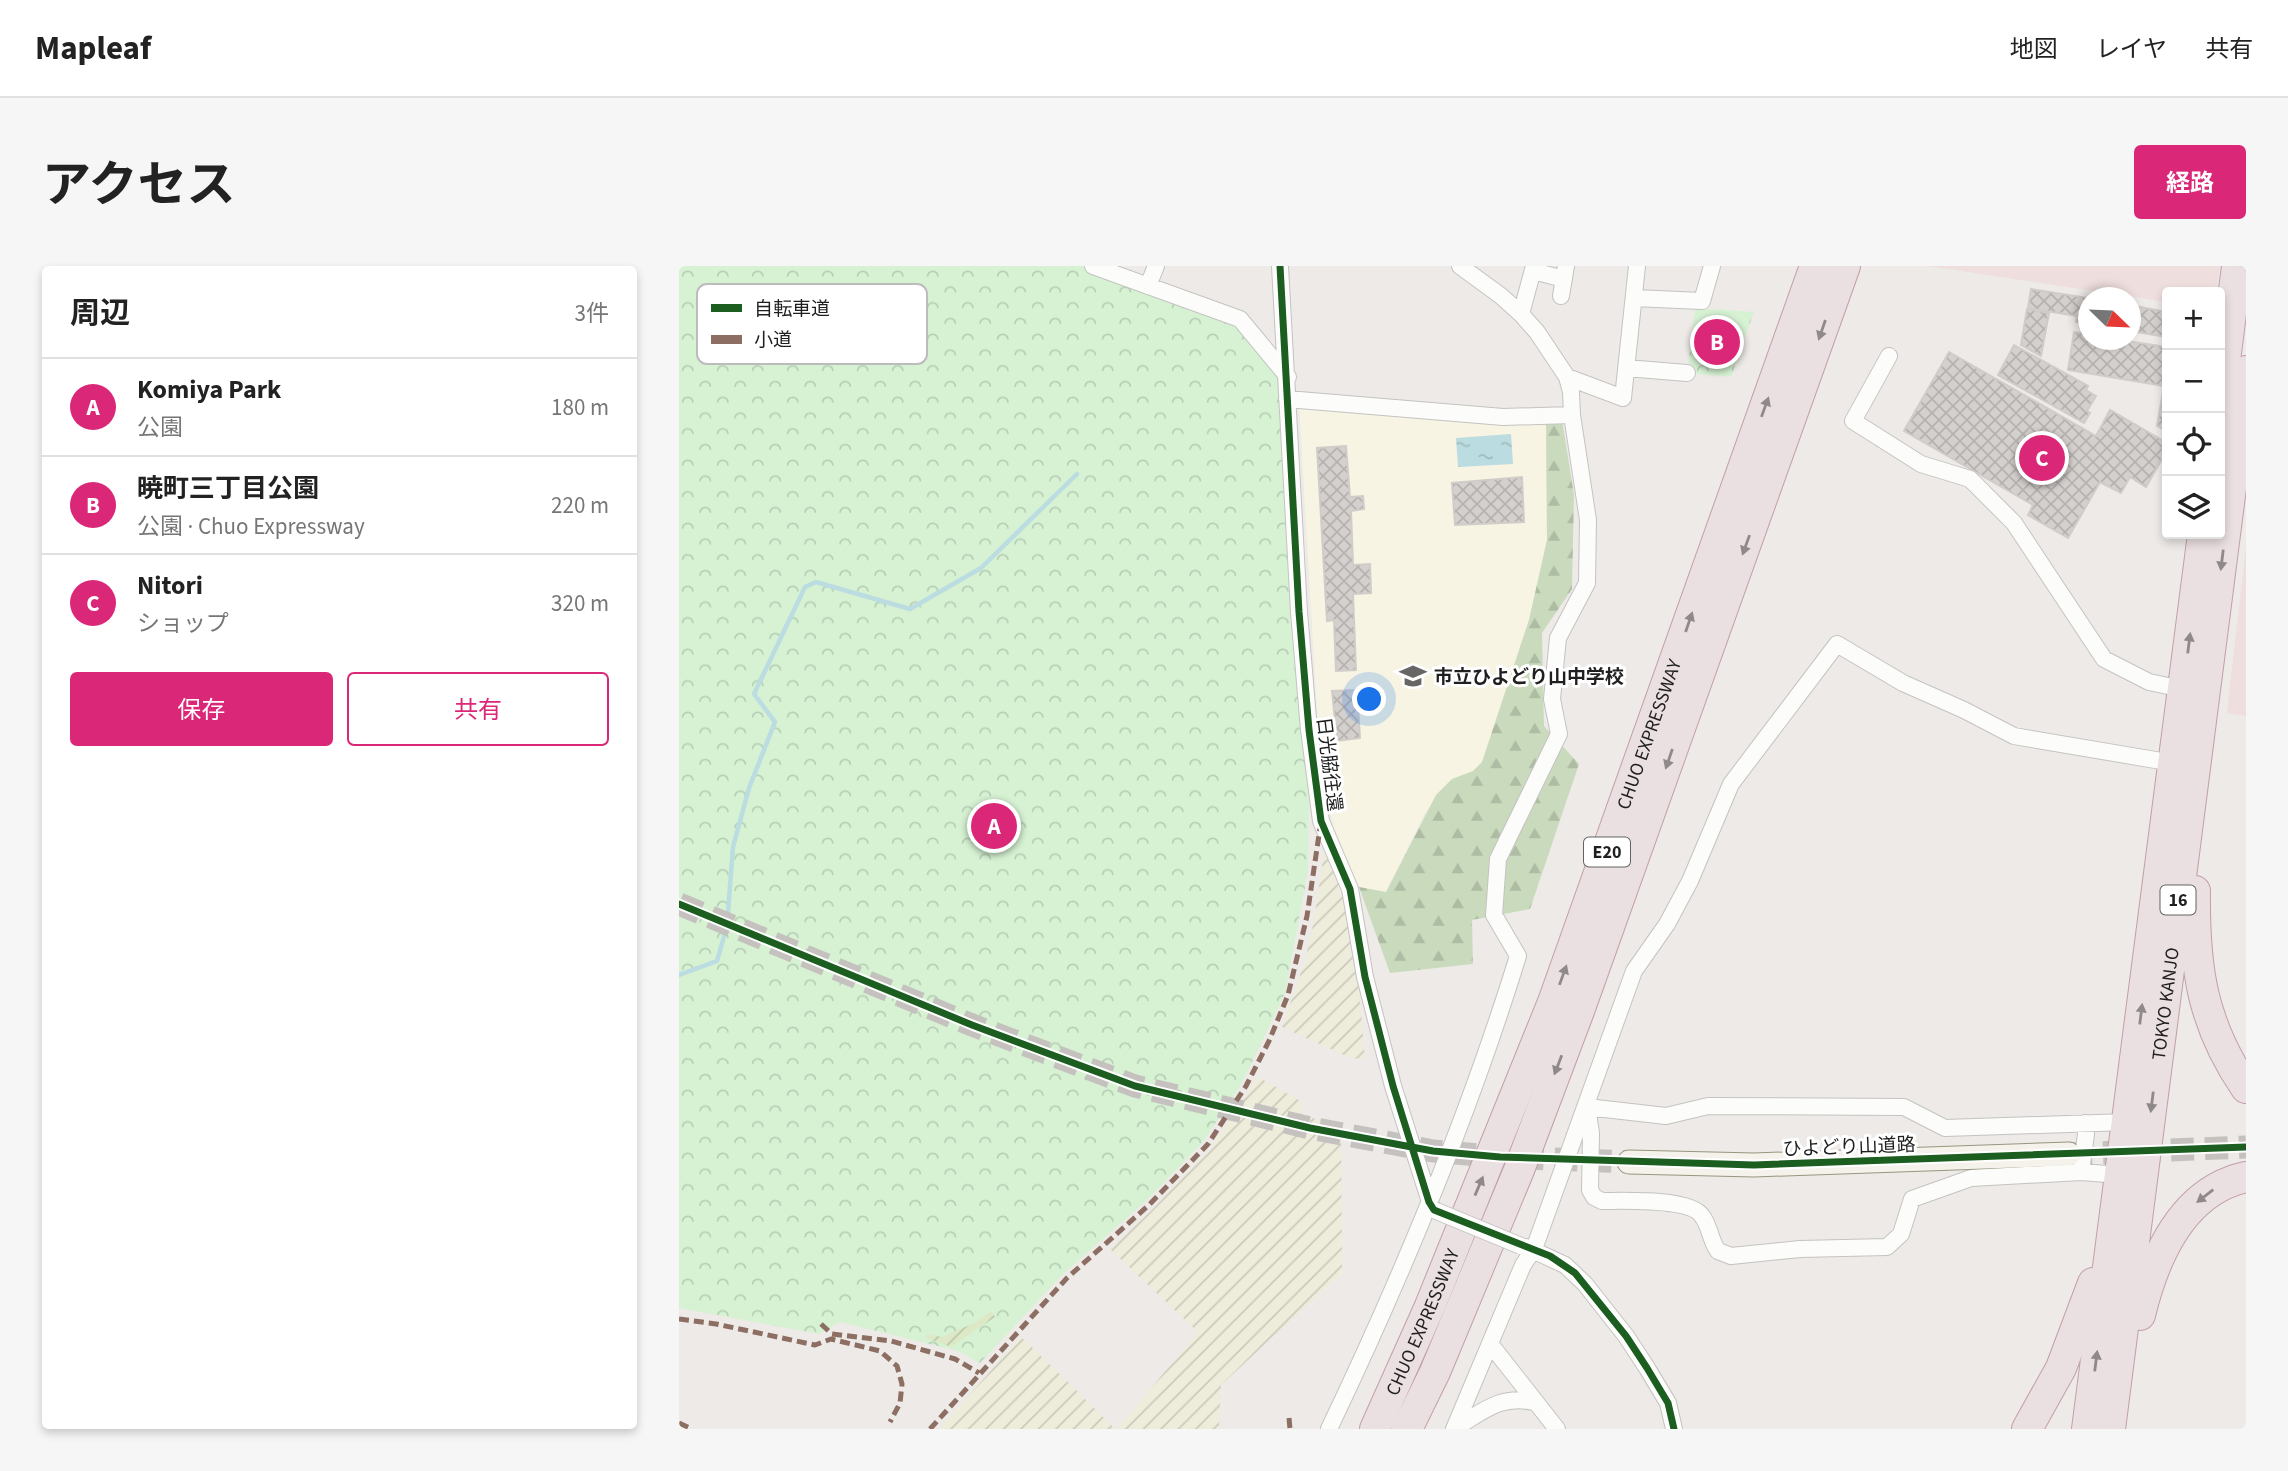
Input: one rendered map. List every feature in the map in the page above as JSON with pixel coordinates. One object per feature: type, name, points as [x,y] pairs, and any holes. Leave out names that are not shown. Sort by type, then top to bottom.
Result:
[{"type":"highway","name":"CHUO EXPRESSWAY","points":[[1375,1429],[1435,1294],[1553,1002],[1815,266]]},
{"type":"highway","name":"CHUO EXPRESSWAY","points":[[1407,1429],[1435,1371],[1519,1170],[1579,1012],[1845,266]]},
{"type":"highway","points":[[2225,361],[2237,266]]},
{"type":"highway","name":"TOKYO KANJO","points":[[2111,1429],[2158,970],[2178,812],[2208,668],[2246,371]]},
{"type":"highway","name":"TOKYO KANJO","points":[[2178,812],[2173,763],[2202,539]]},
{"type":"highway","points":[[2208,668],[2205,754],[2198,814],[2195,938],[2205,1005],[2218,1039],[2246,1088]]},
{"type":"highway","name":"TOKYO KANJO","points":[[2087,1429],[2127,1122],[2158,970]]},
{"type":"highway","points":[[2027,1429],[2061,1368],[2081,1317],[2102,1254],[2120,1175]]},
{"type":"highway","points":[[2111,1429],[2148,1282],[2166,1244],[2181,1219],[2206,1194],[2227,1182],[2246,1177]]},
{"type":"street","points":[[1093,266],[1240,319],[1288,377]]},
{"type":"street","points":[[1148,286],[1156,266]]},
{"type":"street","points":[[1280,266],[1288,377]]},
{"type":"street","points":[[1329,1429],[1432,1206],[1518,956],[1494,915],[1498,859],[1559,734],[1552,699],[1558,638],[1587,583],[1588,520],[1567,377],[1537,332],[1484,273],[1460,266]]},
{"type":"street","points":[[1567,377],[1623,398],[1637,266]]},
{"type":"street","points":[[1634,298],[1702,301],[1712,266]]},
{"type":"street","points":[[1521,314],[1533,268],[1565,273],[1561,296]]},
{"type":"street","points":[[1889,356],[1853,421],[1921,464],[1970,480],[2014,523],[2103,659],[2149,682],[2182,689]]},
{"type":"street","points":[[1626,368],[1687,373]]},
{"type":"street","name":"日光脇往還","points":[[1288,377],[1299,612],[1309,730],[1321,821],[1350,889],[1365,977],[1393,1086],[1432,1206]]},
{"type":"street","points":[[1287,398],[1503,417],[1572,415]]},
{"type":"street","points":[[1454,1428],[1491,1345],[1523,1265],[1527,1248],[1587,1107],[1634,971],[1667,924],[1690,881],[1731,784],[1837,645],[1903,683],[2014,736],[2173,763]]},
{"type":"street","points":[[1587,1107],[1666,1116],[1708,1106],[1904,1107],[1945,1128],[2127,1122]]},
{"type":"street","points":[[1587,1107],[1591,1133],[1590,1190],[1594,1197],[1602,1201],[1671,1202],[1697,1210],[1704,1218],[1718,1251],[1731,1256],[1800,1249],[1887,1247],[1901,1234],[1912,1199],[1971,1178],[2075,1163],[2120,1175]]},
{"type":"street","points":[[2075,1163],[2086,1134],[2085,1123]]},
{"type":"street","name":"ひよどり山道路","points":[[1629,1162],[1754,1165],[2075,1163]]},
{"type":"street","points":[[1432,1206],[1550,1256],[1575,1273],[1626,1336],[1668,1403],[1674,1429]]},
{"type":"street","points":[[1491,1345],[1557,1429]]},
{"type":"street","points":[[1454,1428],[1485,1408],[1503,1401],[1518,1399],[1534,1402]]},
{"type":"shaded area","points":[[1928,266],[2220,266],[2217,287],[2162,287],[2162,301],[2141,298],[2141,287],[2078,289]]},
{"type":"shaded area","name":"市立ひよどり山中学校","points":[[1299,403],[1546,423],[1547,539],[1529,620],[1482,762],[1473,771],[1452,779],[1425,813],[1386,892],[1359,887],[1338,841],[1329,810],[1318,731]]},
{"type":"shaded area","points":[[2246,547],[2246,716],[2227,713]]},
{"type":"shaded area","points":[[1325,846],[1345,899],[1357,969],[1365,1057],[1353,1059],[1282,1027],[1305,961]]},
{"type":"shaded area","points":[[1258,1077],[1304,1103],[1300,1114],[1341,1127],[1342,1273],[1221,1385],[1219,1426],[1215,1429],[1117,1429],[1198,1332],[1110,1249],[1151,1211],[1211,1148]]},
{"type":"shaded area","points":[[1021,1337],[1070,1384],[1115,1429],[939,1429]]},
{"type":"green space","points":[[679,266],[1095,266],[1240,319],[1281,373],[1296,635],[1309,800],[1308,871],[1285,993],[1242,1083],[1203,1142],[1146,1201],[1063,1274],[980,1363],[958,1351],[840,1322],[819,1334],[679,1308]]},
{"type":"green space","points":[[1695,308],[1754,312],[1731,377],[1687,373]]},
{"type":"green space","points":[[1562,420],[1574,495],[1572,589],[1542,633],[1544,726],[1579,764],[1530,909],[1472,920],[1473,964],[1390,973],[1359,887],[1386,892],[1436,795],[1452,779],[1473,771],[1482,762],[1529,620],[1547,540],[1546,423]]},
{"type":"green space","points":[[991,1311],[995,1317],[951,1347],[926,1338],[927,1334],[942,1337],[974,1323]]},
{"type":"water","points":[[1511,434],[1513,464],[1458,467],[1456,438]]},
{"type":"building","points":[[2031,289],[2078,296],[2078,322],[2077,316],[2028,308]]},
{"type":"building","points":[[2141,307],[2162,311],[2162,336],[2141,333]]},
{"type":"building","points":[[2027,309],[2049,313],[2041,356],[2021,345]]},
{"type":"building","points":[[2074,332],[2078,333],[2078,350],[2141,350],[2141,343],[2162,346],[2162,386],[2068,370]]},
{"type":"building","points":[[2014,345],[2088,386],[2086,390],[2096,396],[2087,411],[2090,413],[2084,423],[1998,375]]},
{"type":"building","points":[[1949,352],[2096,436],[2110,410],[2162,440],[2162,459],[2146,487],[2130,477],[2121,493],[2100,482],[2068,538],[2028,515],[2033,505],[1904,431]]},
{"type":"building","points":[[2162,397],[2162,428],[2157,426]]},
{"type":"building","points":[[1346,446],[1350,497],[1363,496],[1364,509],[1351,511],[1353,565],[1370,564],[1371,593],[1353,594],[1356,670],[1336,671],[1334,620],[1327,621],[1317,448]]},
{"type":"building","points":[[1522,477],[1524,522],[1455,525],[1452,483]]},
{"type":"building","points":[[1357,690],[1360,738],[1337,741],[1332,691]]},
{"type":"waterway","points":[[679,975],[717,961],[727,926],[733,847],[749,788],[775,722],[754,694],[805,587],[816,582],[910,609],[981,568],[1077,474]]},
{"type":"tunnel","points":[[679,904],[972,1025],[1135,1086],[1310,1128],[1433,1151],[1500,1157],[1629,1162]]},
{"type":"tunnel","points":[[2069,1154],[2246,1147]]},
{"type":"marked path","points":[[930,1429],[1067,1278],[1149,1205],[1208,1144],[1246,1086],[1288,995],[1307,916],[1320,828]]},
{"type":"marked path","points":[[679,1319],[815,1345],[831,1339],[880,1351],[897,1366],[902,1384],[900,1403],[890,1422]]},
{"type":"marked path","points":[[821,1324],[832,1334],[891,1341],[955,1359],[979,1373]]},
{"type":"marked path","points":[[1289,1418],[1290,1429]]},
{"type":"marked path","points":[[679,1423],[692,1429]]},
{"type":"cycle path","points":[[1280,266],[1299,612],[1309,730],[1321,821],[1350,889],[1365,977],[1393,1086],[1429,1202],[1434,1210],[1550,1256],[1575,1273],[1626,1336],[1647,1368],[1668,1403],[1674,1429]]},
{"type":"cycle path","points":[[679,904],[972,1025],[1135,1086],[1310,1128],[1433,1151],[1500,1157],[1754,1165],[2246,1147]]},
{"type":"place","name":"暁町三丁目公園","points":[[1717,342]]},
{"type":"place","name":"Nitori","points":[[2042,458]]},
{"type":"place","name":"市立ひよどり山中学校","points":[[1413,676]]},
{"type":"place","name":"Komiya Park","points":[[994,826]]}]
